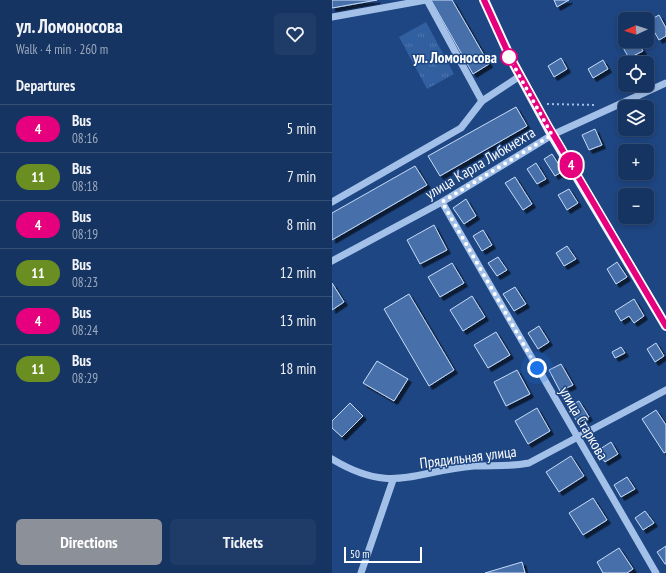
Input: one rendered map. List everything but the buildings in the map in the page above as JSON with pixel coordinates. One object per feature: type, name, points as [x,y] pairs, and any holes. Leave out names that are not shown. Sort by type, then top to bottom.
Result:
[{"type":"main road","points":[[484,0],[510,57],[552,135],[666,326]]},
{"type":"street","points":[[332,16],[427,0],[482,101]]},
{"type":"street","points":[[332,202],[461,128],[482,101],[520,76]]},
{"type":"street","name":"улица Карла Либкнехта","points":[[631,100],[666,83]]},
{"type":"street","name":"улица Карла Либкнехта","points":[[332,261],[442,202],[552,135],[618,106]]},
{"type":"street","name":"улица Старкова","points":[[442,202],[656,573]]},
{"type":"street","name":"Прядильная улица","points":[[332,460],[367,476],[393,480],[474,466],[512,467],[529,463],[666,390]]},
{"type":"street","points":[[361,573],[393,480]]},
{"type":"path","points":[[535,104],[618,106]]},
{"type":"green space","points":[[426,22],[454,74],[427,89],[399,37]]},
{"type":"bus line","name":"4","points":[[484,0],[510,57],[552,135],[666,326]]},
{"type":"place","name":"ул. Ломоносова","points":[[509,57]]},
{"type":"route","points":[[509,57],[552,135],[442,202],[537,368]]}]
